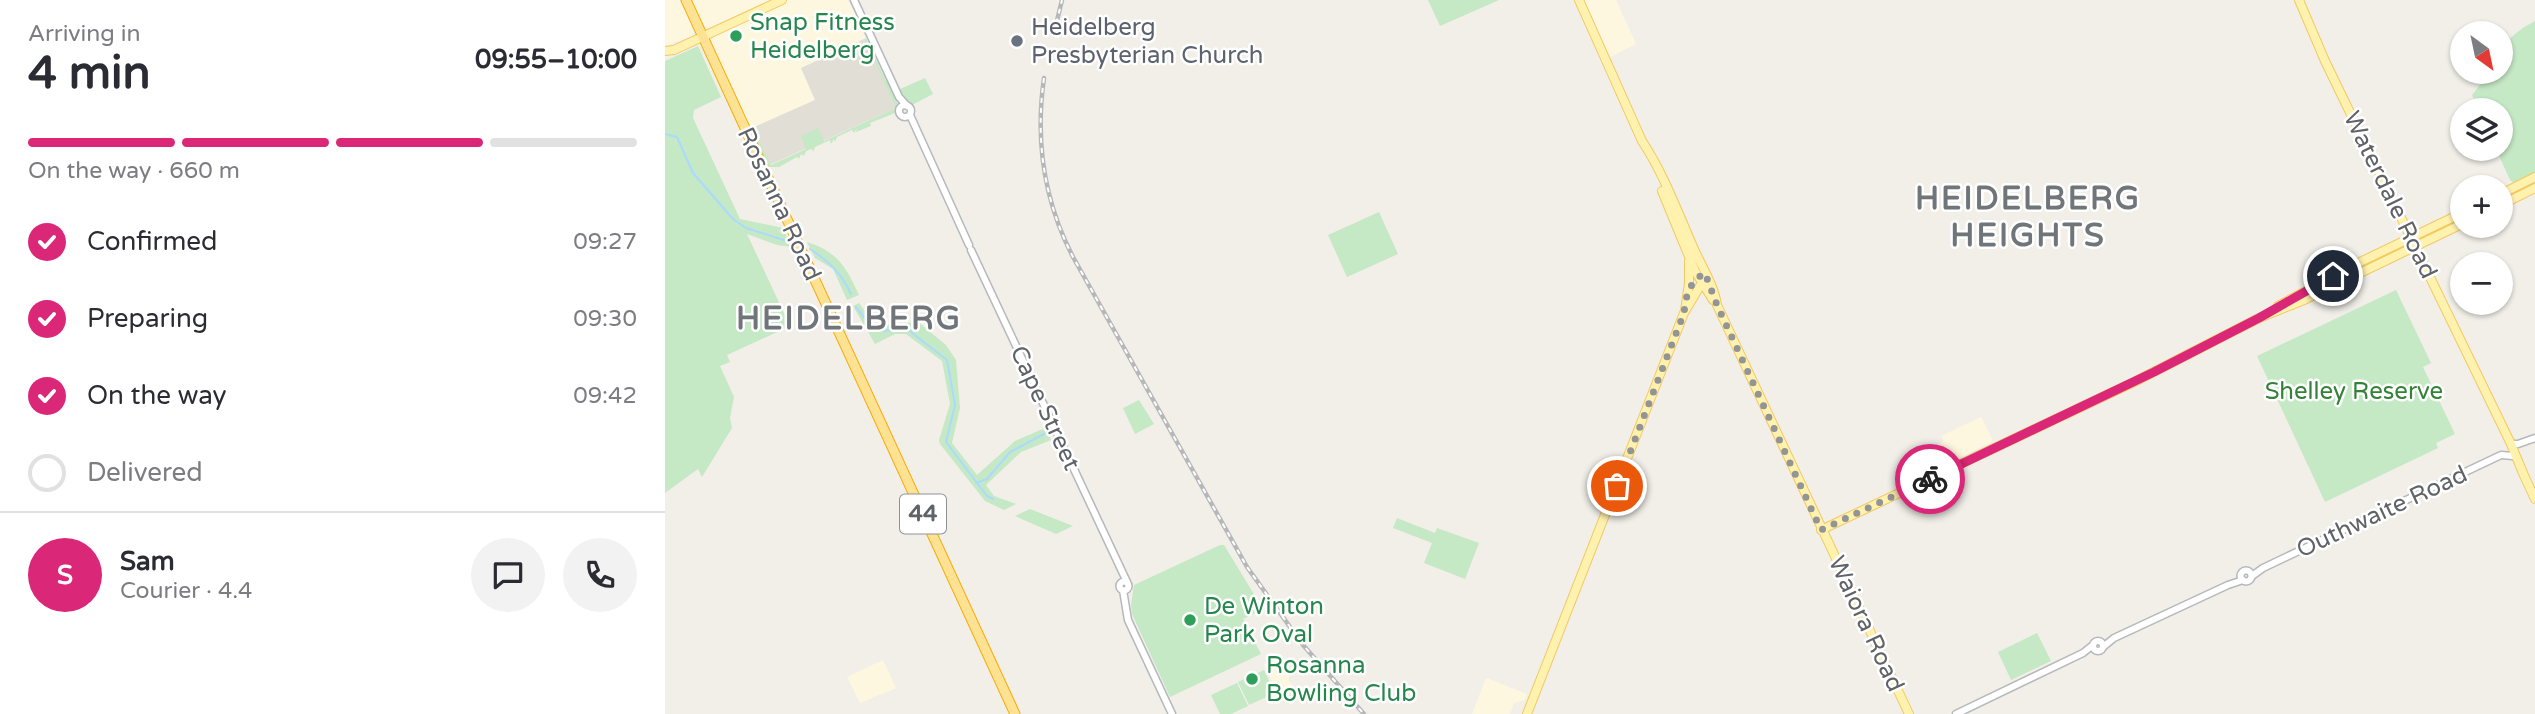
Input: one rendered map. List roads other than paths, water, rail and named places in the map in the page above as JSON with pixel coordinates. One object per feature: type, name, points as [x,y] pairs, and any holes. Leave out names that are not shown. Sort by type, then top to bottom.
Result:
[{"type":"highway","name":"44","points":[[685,0],[702,37]]},
{"type":"highway","name":"Rosanna Road","points":[[702,37],[1016,714]]},
{"type":"main road","points":[[665,51],[674,50],[782,0]]},
{"type":"main road","points":[[1579,0],[1643,141],[1688,255],[1703,276]]},
{"type":"main road","name":"Waterdale Road","points":[[2299,0],[2325,61],[2535,499]]},
{"type":"main road","points":[[1643,141],[1703,276]]},
{"type":"main road","points":[[2513,188],[2535,177]]},
{"type":"main road","points":[[2513,199],[2535,188]]},
{"type":"main road","points":[[2259,318],[2291,298],[2450,218]]},
{"type":"main road","points":[[1821,530],[2136,381],[2259,318],[2450,230]]},
{"type":"main road","points":[[1688,255],[1692,292]]},
{"type":"main road","points":[[1527,714],[1684,313],[1692,292],[1692,282],[1703,276]]},
{"type":"main road","name":"Waiora Road","points":[[1703,276],[1717,305]]},
{"type":"main road","name":"Waiora Road","points":[[1703,276],[1909,714]]},
{"type":"main road","points":[[1692,292],[1710,295]]},
{"type":"street","points":[[854,0],[899,97],[907,106],[899,109]]},
{"type":"street","points":[[899,97],[901,116],[908,116]]},
{"type":"street","name":"Cape Street","points":[[907,106],[911,111],[908,116],[1118,566],[1125,585],[1128,620],[1172,714]]},
{"type":"street","points":[[2501,455],[2509,444],[2532,440]]},
{"type":"street","points":[[2501,455],[2514,455],[2532,440]]},
{"type":"street","name":"Outhwaite Road","points":[[1956,714],[2242,578],[2243,571],[2251,573],[2263,568],[2501,455]]},
{"type":"waterway","points":[[665,134],[677,137],[693,173],[733,219],[746,228],[787,241]]},
{"type":"waterway","points":[[810,249],[834,268],[851,294]]},
{"type":"waterway","points":[[856,307],[877,330],[907,329],[947,360],[955,405],[946,442],[987,496],[993,499]]},
{"type":"waterway","points":[[976,483],[987,479],[1010,452],[1044,434]]},
{"type":"railway","points":[[1054,33],[1062,0]]},
{"type":"railway","points":[[1044,78],[1041,101],[1044,170],[1055,214],[1073,257],[1247,567],[1303,645],[1364,714]]},
{"type":"place","name":"Snap Fitness Heidelberg","points":[[736,36]]},
{"type":"place","name":"Heidelberg Presbyterian Church","points":[[1017,41]]},
{"type":"place","name":"De Winton Park Oval","points":[[1190,620]]},
{"type":"place","name":"Rosanna Bowling Club","points":[[1252,679]]},
{"type":"district","name":"HEIDELBERG HEIGHTS","points":[[2028,218]]},
{"type":"district","name":"HEIDELBERG","points":[[849,319]]},
{"type":"park label","name":"Shelley Reserve","points":[[2354,391]]}]
